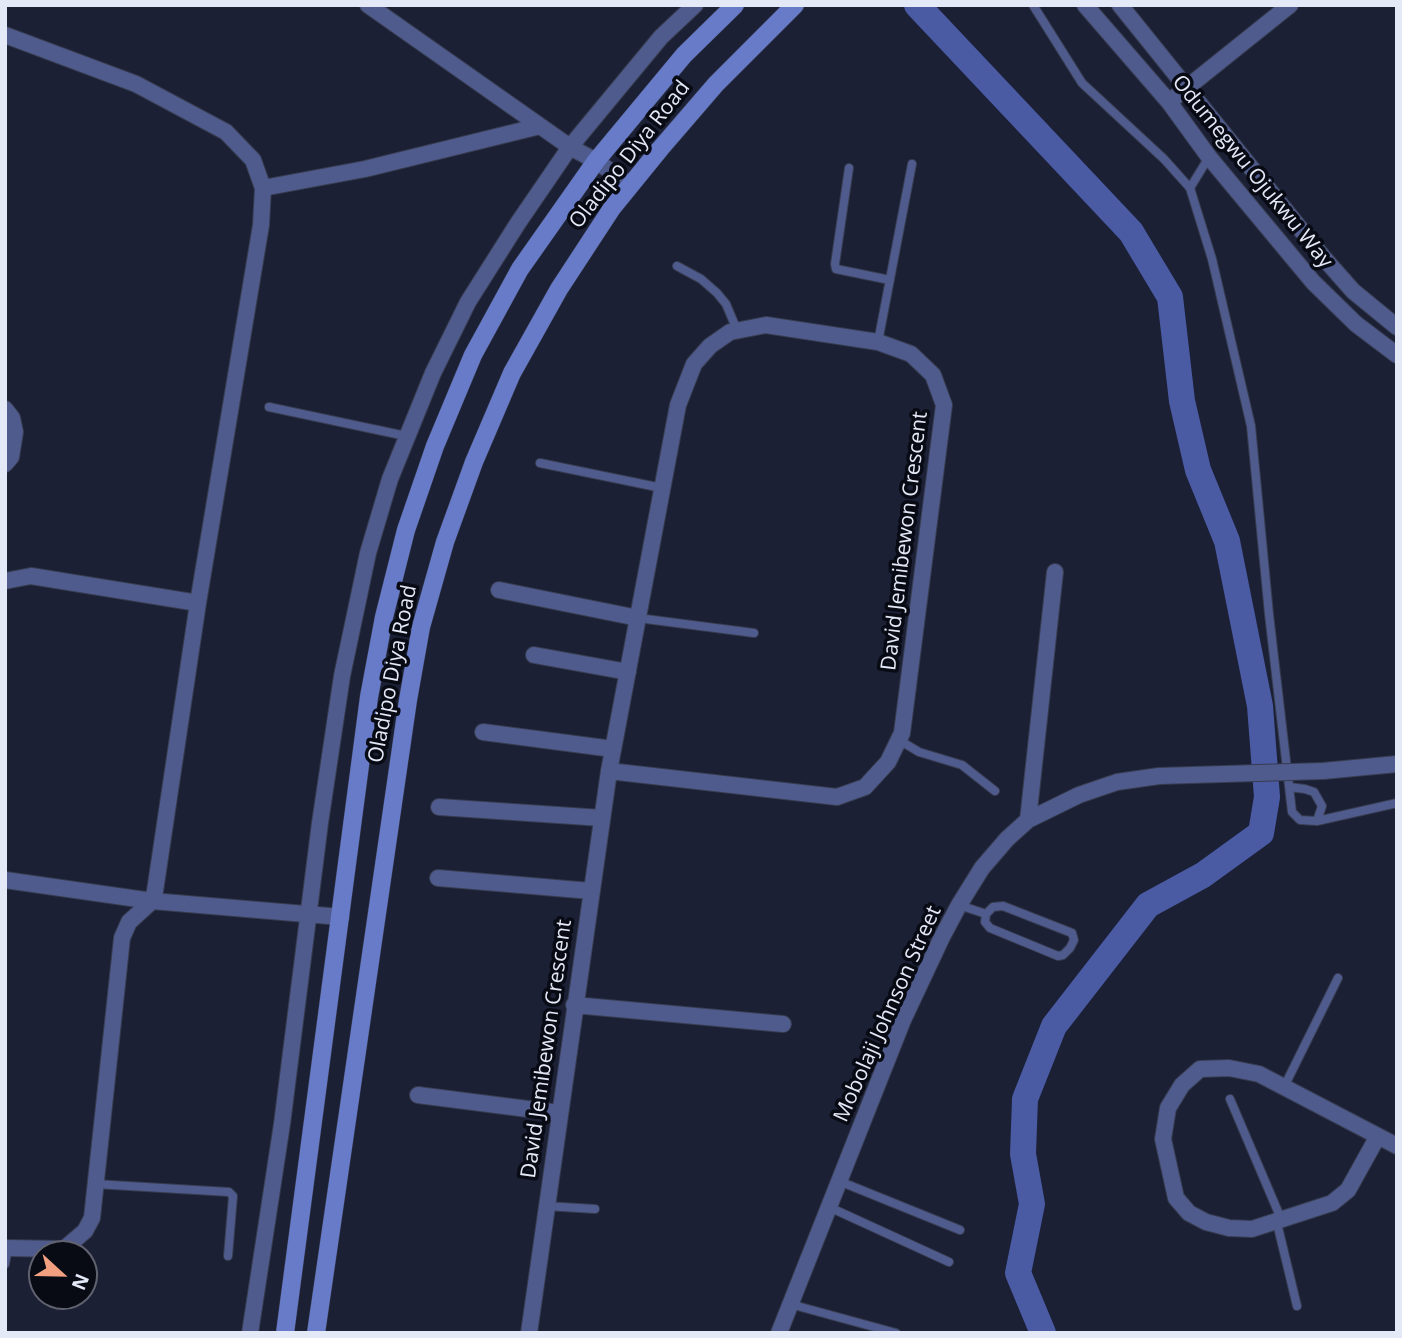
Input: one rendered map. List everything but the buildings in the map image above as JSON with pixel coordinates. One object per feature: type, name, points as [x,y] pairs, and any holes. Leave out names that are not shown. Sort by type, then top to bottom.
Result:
[{"type":"main road","name":"Oladipo Diya Road","points":[[285,1333],[369,698],[384,617],[406,530],[435,446],[473,355],[520,269],[596,161],[684,55],[735,5]]},
{"type":"main road","name":"Oladipo Diya Road","points":[[316,1333],[406,713],[425,615],[453,519],[512,373],[558,289],[630,185],[716,84],[795,5]]},
{"type":"street","points":[[368,5],[570,147],[630,185]]},
{"type":"street","points":[[250,1333],[282,1124],[336,716],[356,603],[390,480],[433,373],[468,302],[570,147],[661,37],[695,5]]},
{"type":"street","name":"Odumegwu Ojukwu Way","points":[[1085,5],[1169,102],[1209,157],[1313,282],[1356,324],[1397,355]]},
{"type":"street","name":"Odumegwu Ojukwu Way","points":[[1120,5],[1323,257],[1353,291],[1397,327]]},
{"type":"street","points":[[1169,102],[1290,5]]},
{"type":"street","points":[[5,35],[136,84],[226,132],[253,160],[262,188],[261,225],[152,901],[129,922],[122,938],[92,1218],[85,1231],[64,1249],[6,1253]]},
{"type":"street","points":[[262,188],[365,169],[540,126]]},
{"type":"street","name":"David Jemibewon Crescent","points":[[529,1333],[609,771],[678,405],[694,364],[710,346],[737,330],[766,325],[878,342],[911,354],[933,375],[944,405],[902,733],[888,762],[864,787],[837,797],[609,771]]},
{"type":"street","points":[[5,409],[12,418],[15,432],[11,457],[5,464]]},
{"type":"street","points":[[1028,820],[1055,572]]},
{"type":"street","points":[[5,581],[31,576],[198,603]]},
{"type":"street","points":[[499,590],[638,618]]},
{"type":"street","points":[[534,655],[628,672]]},
{"type":"street","points":[[483,732],[613,749]]},
{"type":"street","name":"Mobolaji Johnson Street","points":[[779,1333],[903,1020],[959,905],[982,868],[1007,839],[1028,820],[1079,795],[1117,782],[1159,776],[1323,771],[1397,764]]},
{"type":"street","points":[[439,807],[602,818]]},
{"type":"street","points":[[438,878],[591,891]]},
{"type":"street","points":[[5,880],[152,901],[341,917]]},
{"type":"street","points":[[574,1005],[783,1024]]},
{"type":"street","points":[[1378,1136],[1348,1190],[1332,1203],[1252,1229],[1229,1228],[1206,1222],[1189,1213],[1176,1198],[1163,1139],[1168,1108],[1182,1085],[1200,1069],[1229,1068],[1259,1074],[1378,1136],[1397,1146]]},
{"type":"street","points":[[418,1094],[559,1113]]},
{"type":"lane","points":[[1033,5],[1082,83],[1164,159],[1190,188],[1212,259],[1251,426],[1270,627],[1294,816],[1300,820],[1317,821],[1397,803]]},
{"type":"lane","points":[[1190,188],[1209,157]]},
{"type":"lane","points":[[878,342],[912,164]]},
{"type":"lane","points":[[849,168],[836,269],[890,280]]},
{"type":"lane","points":[[677,266],[701,279],[717,293],[726,304],[737,330]]},
{"type":"lane","points":[[269,407],[406,436]]},
{"type":"lane","points":[[540,463],[662,488]]},
{"type":"lane","points":[[638,618],[754,633]]},
{"type":"lane","points":[[898,740],[919,752],[962,765],[995,791]]},
{"type":"lane","points":[[1289,787],[1314,792],[1322,806],[1317,821]]},
{"type":"lane","points":[[959,905],[986,914]]},
{"type":"lane","points":[[1003,906],[1064,929],[1072,933],[1074,940],[1070,948],[1058,956],[990,928],[985,922],[986,914],[993,908],[1003,906]]},
{"type":"lane","points":[[1284,1087],[1338,978]]},
{"type":"lane","points":[[1230,1099],[1280,1222],[1297,1306]]},
{"type":"lane","points":[[839,1181],[960,1230]]},
{"type":"lane","points":[[95,1184],[229,1192],[233,1196],[228,1256]]},
{"type":"lane","points":[[546,1206],[595,1209]]},
{"type":"lane","points":[[829,1207],[949,1262]]},
{"type":"lane","points":[[790,1304],[896,1333]]},
{"type":"waterway","points":[[917,5],[1131,232],[1170,297],[1182,401],[1198,470],[1227,541],[1260,706],[1267,797],[1261,833],[1203,875],[1148,905],[1054,1026],[1025,1099],[1023,1154],[1032,1204],[1018,1273],[1043,1333]]}]
